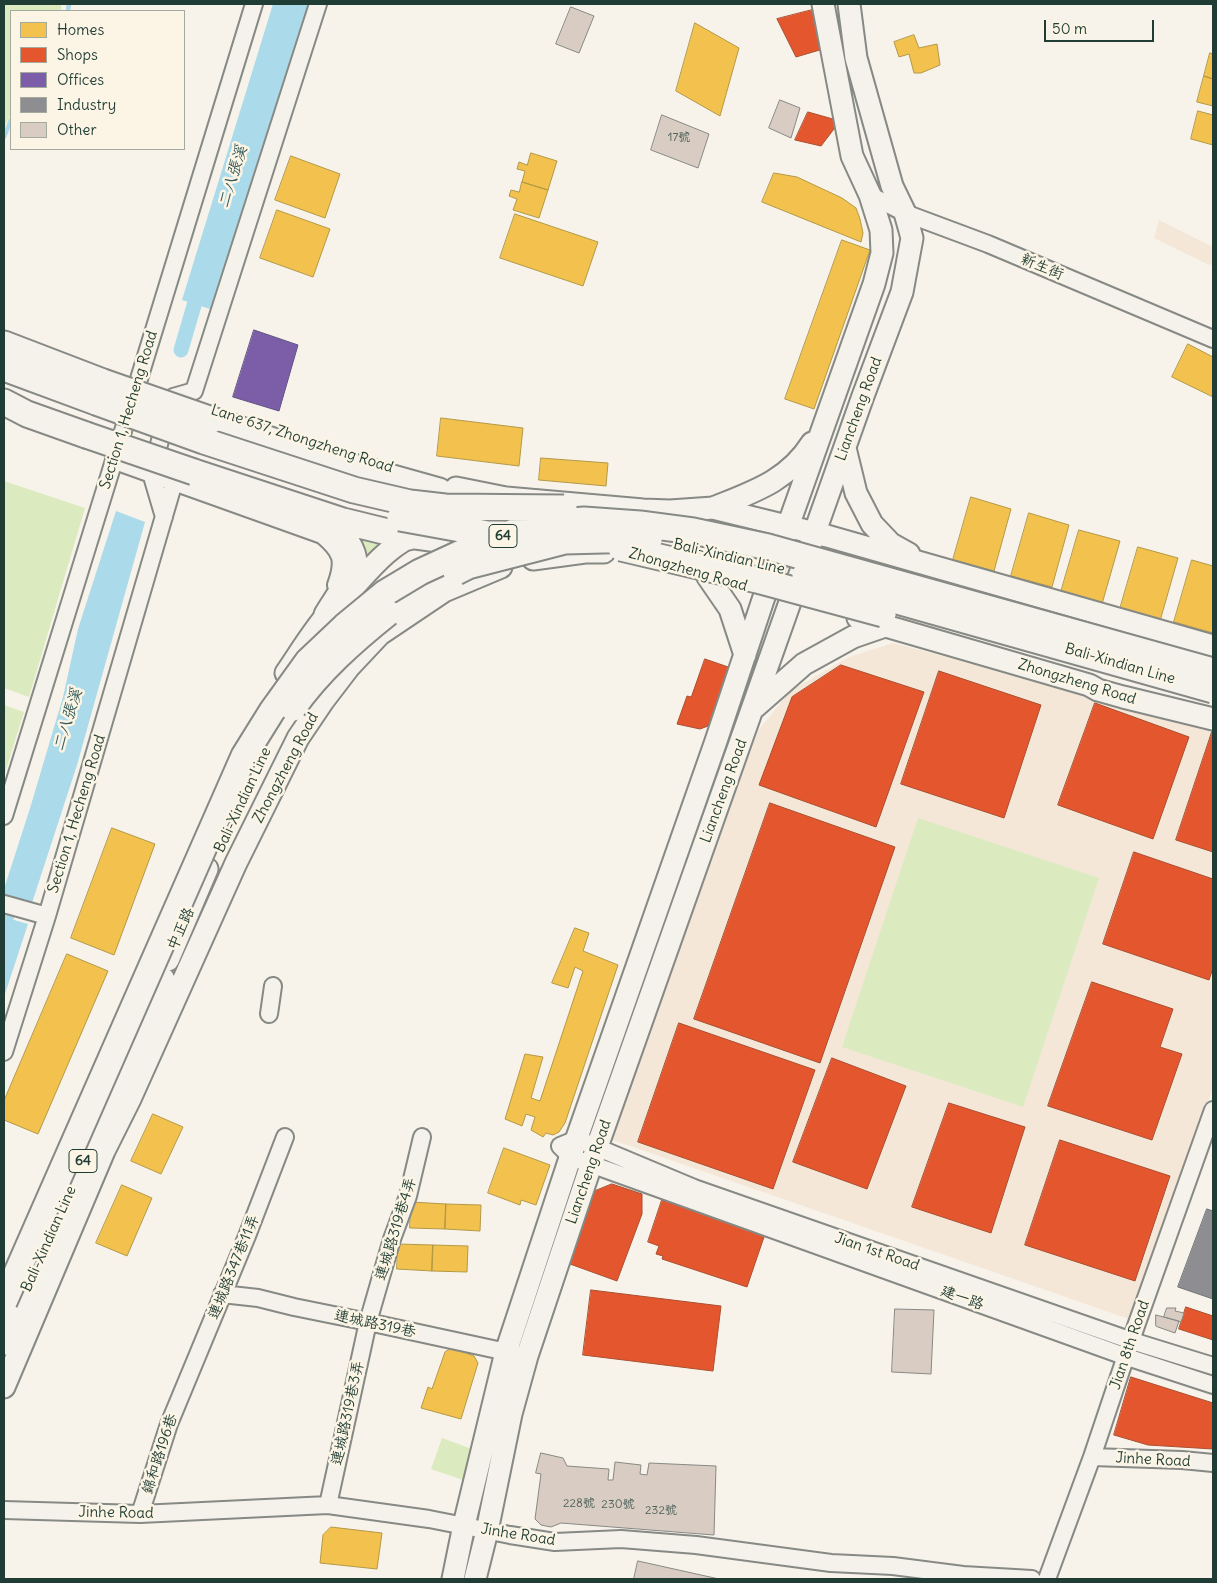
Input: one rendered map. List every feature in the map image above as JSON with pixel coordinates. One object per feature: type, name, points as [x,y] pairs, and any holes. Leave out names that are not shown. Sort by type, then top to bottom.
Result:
[{"type":"highway","points":[[4,344],[103,382],[322,458],[439,491],[451,500],[459,516]]},
{"type":"highway","points":[[4,368],[204,441],[354,490],[410,503],[444,507],[568,508],[681,520],[1213,659]]},
{"type":"highway","points":[[4,385],[274,483],[345,505],[400,518],[488,534],[631,531],[666,534],[747,551],[1213,684]]},
{"type":"highway","points":[[4,402],[27,414],[301,508],[343,521],[408,537]]},
{"type":"highway","points":[[399,480],[456,488]]},
{"type":"highway","points":[[301,508],[332,526],[349,547],[354,560],[353,569],[334,608]]},
{"type":"highway","points":[[568,508],[632,526],[687,534],[729,543],[747,551]]},
{"type":"highway","name":"Bali-Xindian Line","points":[[4,1302],[88,1100],[244,756],[272,711],[308,661],[384,593],[420,572],[485,542],[537,524],[584,520],[640,524],[692,531],[768,546],[1213,671]]},
{"type":"highway","points":[[557,533],[757,580],[1213,704]]},
{"type":"highway","name":"Bali-Xindian Line","points":[[4,1342],[255,769],[278,730],[305,691],[339,654],[402,601],[468,566],[509,555],[564,541],[640,539],[700,547],[761,562],[1213,690]]},
{"type":"highway","points":[[4,1277],[88,1100]]},
{"type":"main road","name":"Liancheng Road","points":[[453,1579],[464,1525],[506,1352],[574,1148],[768,584],[857,336],[882,253],[881,230],[870,195],[852,156],[823,4]]},
{"type":"main road","name":"Liancheng Road","points":[[475,1579],[511,1414],[526,1356],[594,1156],[863,396],[902,292],[912,238],[905,213],[892,186],[856,58],[848,4]]},
{"type":"main road","points":[[456,488],[506,498],[643,510],[670,511],[714,508],[763,487],[784,474],[803,457],[825,421]]},
{"type":"main road","points":[[845,448],[856,494],[872,524],[891,544],[931,566]]},
{"type":"main road","points":[[84,1146],[88,1100],[240,745],[277,684],[334,608],[387,551],[408,537],[506,498]]},
{"type":"main road","points":[[714,508],[785,536],[815,533],[1213,646]]},
{"type":"main road","points":[[459,516],[463,543]]},
{"type":"main road","points":[[408,537],[463,543],[543,557]]},
{"type":"main road","name":"中正路","points":[[4,1325],[190,910],[244,780],[277,720],[322,660],[363,622],[378,611],[423,582],[455,566],[463,550],[463,543]]},
{"type":"main road","points":[[808,553],[837,560],[871,549]]},
{"type":"main road","name":"Zhongzheng Road","points":[[4,1388],[104,1151],[130,1099],[240,854],[298,738],[322,701],[349,667],[380,634],[444,590],[502,566],[543,557],[595,552],[625,552],[648,556],[708,577],[768,584],[795,591],[885,626],[1089,685],[1123,697],[1213,719]]},
{"type":"main road","points":[[648,556],[674,557],[728,565],[768,584]]},
{"type":"main road","points":[[708,577],[730,609],[745,655]]},
{"type":"main road","points":[[380,634],[423,582]]},
{"type":"main road","points":[[322,660],[334,608]]},
{"type":"main road","points":[[754,708],[804,664],[853,637],[885,626]]},
{"type":"street","name":"Section 1, Hecheng Road","points":[[4,816],[254,4]]},
{"type":"street","points":[[164,517],[151,473],[173,397],[194,391],[318,4]]},
{"type":"street","name":"新生街","points":[[870,195],[905,213],[988,244],[1213,339]]},
{"type":"street","name":"Lane 637, Zhongzheng Road","points":[[4,334],[173,397],[310,443],[456,488]]},
{"type":"street","points":[[114,461],[322,535],[334,546],[340,557],[341,570],[334,608]]},
{"type":"street","name":"Section 1, Hecheng Road","points":[[4,1052],[47,916],[174,482]]},
{"type":"street","points":[[785,536],[808,553]]},
{"type":"street","points":[[4,904],[47,916]]},
{"type":"street","points":[[268,1014],[273,986]]},
{"type":"street","name":"Jian 8th Road","points":[[1047,1579],[1092,1457],[1213,1110]]},
{"type":"street","name":"連城路347巷11弄","points":[[180,1395],[247,1236],[284,1137]]},
{"type":"street","name":"連城路319巷4弄","points":[[368,1322],[392,1239],[408,1196],[422,1137]]},
{"type":"street","name":"Jian 1st Road","points":[[574,1148],[694,1188],[1129,1349],[1213,1366]]},
{"type":"street","name":"連城路319巷","points":[[222,1294],[258,1298],[294,1308],[526,1356]]},
{"type":"street","name":"連城路319巷3弄","points":[[328,1505],[368,1322]]},
{"type":"street","points":[[1129,1349],[1213,1384]]},
{"type":"street","name":"錦和路196巷","points":[[140,1514],[168,1424],[180,1395]]},
{"type":"street","name":"Jinhe Road","points":[[1092,1457],[1182,1460],[1213,1464]]},
{"type":"street","name":"Jinhe Road","points":[[4,1510],[140,1514],[328,1505],[464,1525],[487,1531],[556,1542],[622,1539],[696,1545],[831,1563],[893,1566],[963,1575],[1032,1579]]},
{"type":"shaded area","points":[[1159,220],[1213,247],[1213,265],[1207,264],[1154,238]]},
{"type":"shaded area","points":[[893,643],[1213,727],[1213,1088],[1132,1320],[610,1139],[758,731],[790,691],[849,657]]},
{"type":"green space","points":[[4,4],[61,4],[61,10],[10,10],[10,115],[4,129]]},
{"type":"green space","points":[[4,481],[85,508],[29,697],[4,688]]},
{"type":"green space","points":[[355,534],[384,543],[364,562]]},
{"type":"green space","points":[[4,705],[24,712],[4,776]]},
{"type":"green space","points":[[918,818],[1099,878],[1023,1107],[842,1047]]},
{"type":"green space","points":[[442,1438],[472,1449],[463,1480],[431,1469]]},
{"type":"water","points":[[273,4],[308,4],[210,309],[182,300]]},
{"type":"water","points":[[116,511],[145,522],[77,765],[32,903],[4,895],[4,889],[63,697],[78,629]]},
{"type":"water","points":[[4,917],[28,924],[4,997]]},
{"type":"building: Homes","points":[[695,23],[739,48],[720,116],[676,91]]},
{"type":"building: Homes","points":[[914,35],[919,48],[937,44],[940,65],[921,73],[914,73],[909,54],[899,57],[894,42]]},
{"type":"building: Homes","points":[[1210,53],[1213,54],[1213,79],[1204,76]]},
{"type":"building: Homes","points":[[1204,76],[1213,79],[1213,106],[1197,102]]},
{"type":"building: Homes","points":[[1198,111],[1213,115],[1213,145],[1191,139]]},
{"type":"building: Homes","points":[[531,153],[557,161],[548,190],[522,182],[525,171],[517,169],[519,162],[527,165]]},
{"type":"building: Homes","points":[[291,156],[340,174],[325,218],[275,200]]},
{"type":"building: Homes","points":[[774,173],[797,177],[842,198],[856,208],[863,233],[861,242],[762,202]]},
{"type":"building: Homes","points":[[522,182],[548,190],[539,218],[513,210],[517,199],[509,196],[511,190],[519,192]]},
{"type":"building: Homes","points":[[277,210],[330,229],[313,277],[260,258]]},
{"type":"building: Homes","points":[[515,214],[598,242],[583,286],[500,258]]},
{"type":"building: Homes","points":[[842,240],[870,250],[814,409],[785,399]]},
{"type":"building: Homes","points":[[1188,344],[1213,357],[1213,397],[1172,377]]},
{"type":"building: Homes","points":[[441,418],[523,428],[519,466],[437,456]]},
{"type":"building: Homes","points":[[541,458],[608,463],[606,486],[539,480]]},
{"type":"building: Homes","points":[[971,497],[1011,509],[994,571],[953,560]]},
{"type":"building: Homes","points":[[1029,513],[1069,525],[1052,587],[1011,576]]},
{"type":"building: Homes","points":[[1079,530],[1120,541],[1102,604],[1061,592]]},
{"type":"building: Homes","points":[[1138,547],[1178,558],[1160,621],[1120,609]]},
{"type":"building: Homes","points":[[1192,560],[1213,566],[1213,633],[1174,622]]},
{"type":"building: Homes","points":[[112,828],[155,844],[114,955],[71,938]]},
{"type":"building: Homes","points":[[575,928],[589,933],[583,951],[618,965],[565,1123],[559,1132],[553,1135],[546,1133],[543,1137],[531,1130],[535,1117],[526,1114],[522,1126],[505,1119],[525,1054],[543,1057],[531,1098],[540,1101],[583,971],[575,967],[568,988],[552,983]]},
{"type":"building: Homes","points":[[67,954],[108,971],[38,1134],[4,1120],[4,1101]]},
{"type":"building: Homes","points":[[153,1114],[183,1127],[161,1174],[131,1161]]},
{"type":"building: Homes","points":[[504,1148],[550,1165],[536,1205],[521,1200],[520,1205],[488,1193]]},
{"type":"building: Homes","points":[[122,1185],[152,1198],[127,1256],[96,1243]]},
{"type":"building: Homes","points":[[411,1202],[446,1204],[445,1229],[410,1228]]},
{"type":"building: Homes","points":[[446,1204],[481,1205],[480,1231],[445,1229]]},
{"type":"building: Homes","points":[[398,1244],[433,1245],[432,1271],[397,1269]]},
{"type":"building: Homes","points":[[433,1245],[468,1246],[467,1272],[432,1271]]},
{"type":"building: Homes","points":[[453,1348],[474,1356],[478,1363],[461,1419],[421,1408],[428,1387],[432,1389],[445,1352]]},
{"type":"building: Homes","points":[[331,1527],[382,1533],[377,1569],[320,1563],[323,1535]]},
{"type":"building: Shops","points":[[816,9],[823,49],[796,57],[777,19]]},
{"type":"building: Shops","points":[[808,112],[840,121],[821,146],[795,140]]},
{"type":"building: Shops","points":[[705,659],[731,668],[708,726],[700,729],[677,724],[687,696],[691,697]]},
{"type":"building: Shops","points":[[841,665],[924,692],[876,827],[759,785],[792,697]]},
{"type":"building: Shops","points":[[939,671],[1041,705],[1004,818],[901,784]]},
{"type":"building: Shops","points":[[1095,703],[1189,737],[1153,839],[1058,805]]},
{"type":"building: Shops","points":[[1213,733],[1213,852],[1176,840]]},
{"type":"building: Shops","points":[[770,803],[895,847],[820,1063],[694,1019]]},
{"type":"building: Shops","points":[[1134,852],[1213,879],[1213,968],[1209,980],[1103,944]]},
{"type":"building: Shops","points":[[1092,982],[1173,1009],[1160,1047],[1182,1054],[1152,1140],[1048,1106]]},
{"type":"building: Shops","points":[[679,1023],[815,1070],[773,1189],[638,1142]]},
{"type":"building: Shops","points":[[832,1058],[906,1086],[867,1189],[793,1162]]},
{"type":"building: Shops","points":[[949,1103],[1025,1127],[991,1233],[912,1207]]},
{"type":"building: Shops","points":[[1060,1140],[1170,1176],[1135,1281],[1025,1245]]},
{"type":"building: Shops","points":[[612,1184],[642,1194],[642,1214],[617,1281],[570,1264],[595,1191]]},
{"type":"building: Shops","points":[[662,1200],[765,1234],[747,1287],[662,1259],[663,1256],[656,1254],[659,1246],[648,1242]]},
{"type":"building: Shops","points":[[591,1290],[721,1306],[713,1371],[583,1355]]},
{"type":"building: Shops","points":[[1186,1307],[1213,1316],[1213,1340],[1179,1329]]},
{"type":"building: Shops","points":[[1131,1377],[1213,1403],[1213,1449],[1148,1445],[1114,1435]]},
{"type":"building: Offices","points":[[254,330],[298,345],[279,411],[233,397]]},
{"type":"building: Industry","points":[[1207,1209],[1213,1211],[1213,1299],[1178,1287]]},
{"type":"building: Other","points":[[571,7],[594,16],[579,53],[556,44]]},
{"type":"building: Other","points":[[780,100],[800,108],[791,138],[769,128]]},
{"type":"building: Other","points":[[662,115],[709,134],[698,168],[651,150]]},
{"type":"building: Other","points":[[1167,1308],[1176,1308],[1175,1311],[1184,1313],[1181,1322],[1164,1317]]},
{"type":"building: Other","points":[[895,1309],[934,1310],[931,1374],[892,1372]]},
{"type":"building: Other","points":[[1156,1315],[1179,1321],[1175,1333],[1156,1326]]},
{"type":"building: Other","points":[[541,1453],[563,1458],[567,1466],[609,1469],[608,1480],[613,1480],[615,1462],[641,1465],[640,1474],[647,1475],[649,1463],[716,1466],[714,1535],[561,1523],[551,1527],[541,1525],[535,1519],[541,1474],[536,1473]]},
{"type":"building: Other","points":[[638,1561],[719,1579],[634,1579]]},
{"type":"waterway","points":[[68,10],[69,4]]},
{"type":"waterway","points":[[4,137],[10,122]]},
{"type":"waterway","name":"二八張溪","points":[[181,350],[200,285]]},
{"type":"waterway","name":"二八張溪","points":[[4,925],[13,895]]}]
